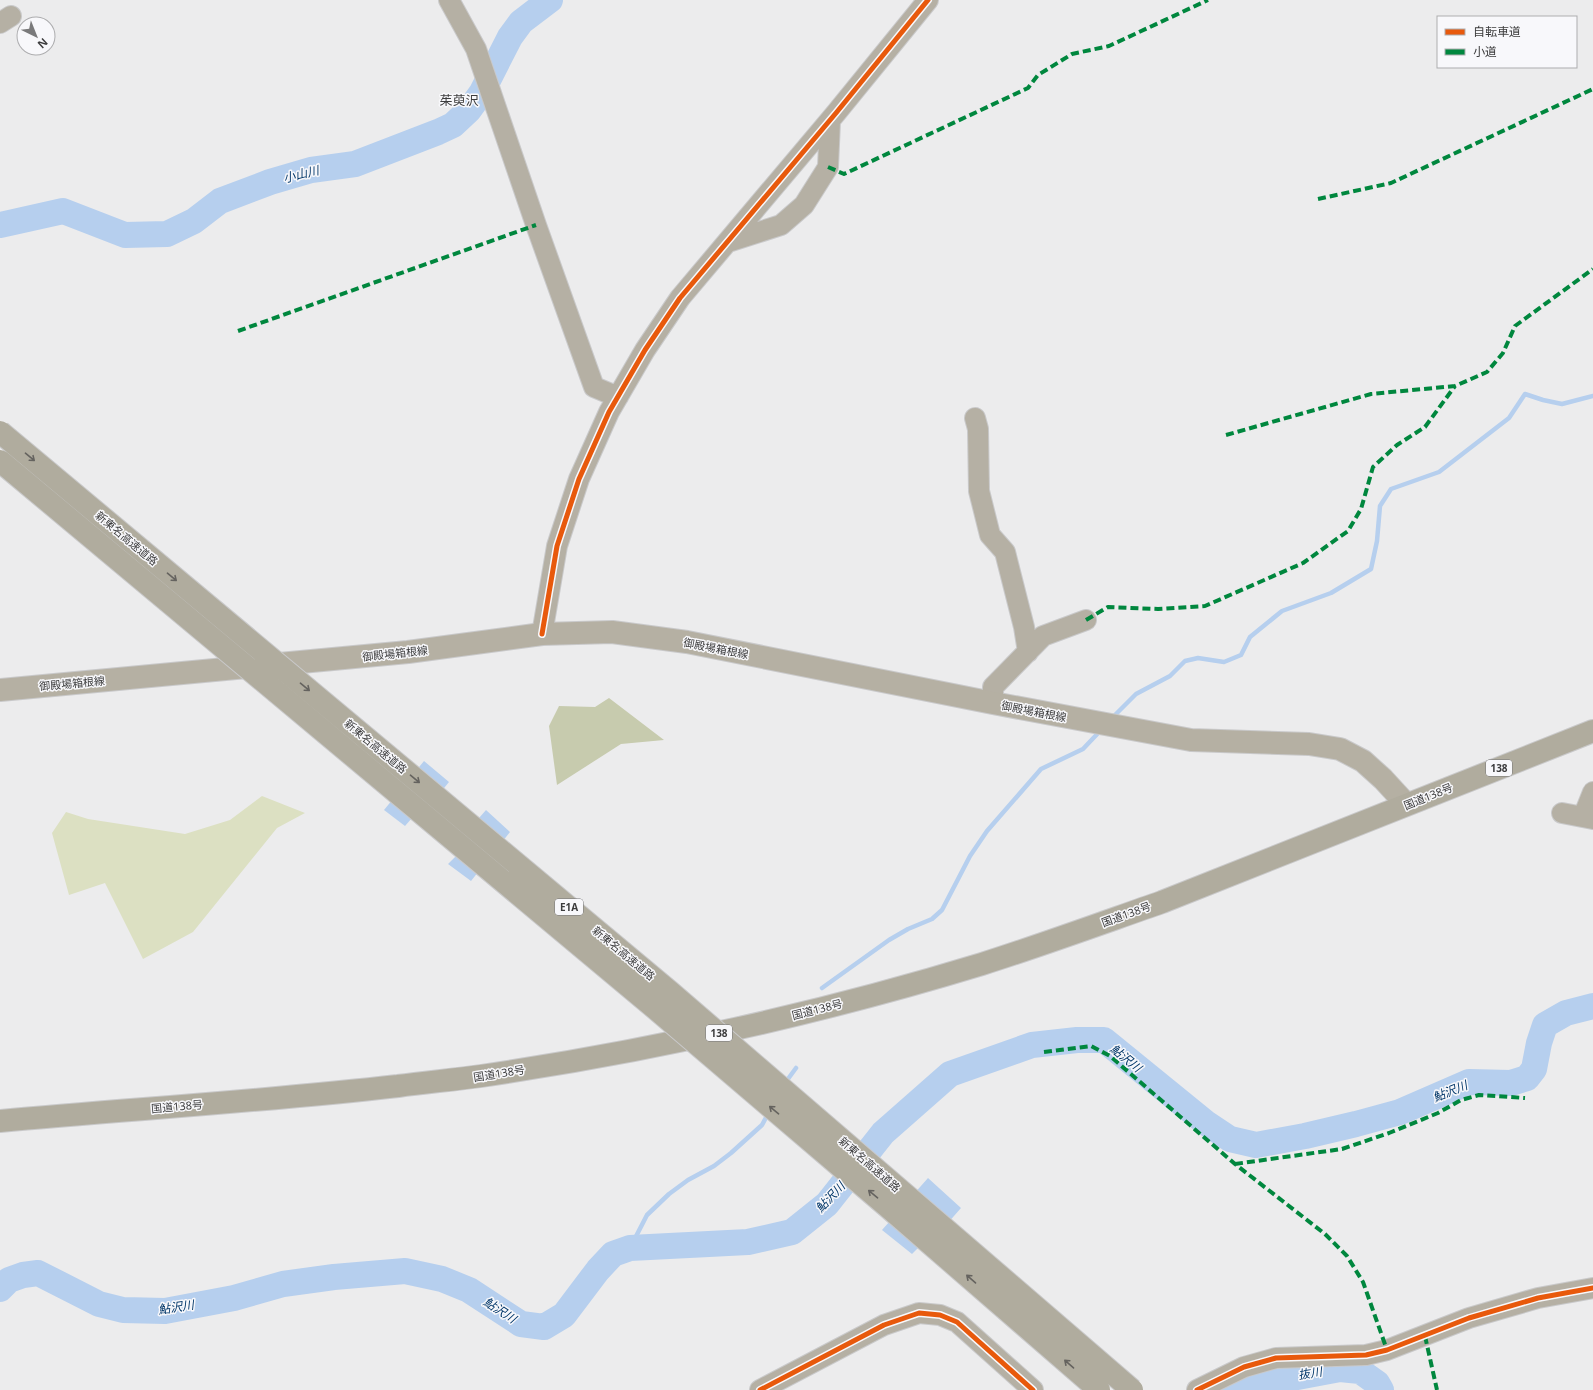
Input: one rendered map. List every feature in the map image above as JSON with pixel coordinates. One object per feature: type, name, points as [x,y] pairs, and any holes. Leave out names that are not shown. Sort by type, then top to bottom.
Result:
[{"type":"highway","name":"新東名高速道路","points":[[0,432],[670,992],[1132,1390]]},
{"type":"highway","name":"新東名高速道路","points":[[0,461],[656,1009],[900,1217],[1099,1390]]},
{"type":"highway","name":"国道138号","points":[[0,1121],[327,1094],[480,1076],[613,1054],[740,1028],[858,999],[989,961],[1162,902],[1593,731]]},
{"type":"main road","name":"御殿場箱根線","points":[[0,690],[408,652],[542,634],[612,632],[687,642],[994,703],[1191,740],[1309,744],[1340,750],[1363,761],[1383,779],[1406,804]]},
{"type":"street","points":[[449,0],[476,49],[536,225],[594,387],[618,397]]},
{"type":"street","points":[[542,634],[557,546],[580,479],[609,412],[644,350],[680,298],[830,121],[928,0]]},
{"type":"street","points":[[728,242],[781,225],[804,205],[828,167],[830,121]]},
{"type":"street","points":[[975,418],[978,429],[979,491],[990,535],[1005,552],[1024,627],[1028,652]]},
{"type":"street","points":[[994,703],[993,687],[1043,636],[1086,620]]},
{"type":"street","points":[[1562,813],[1588,818],[1593,792]]},
{"type":"street","points":[[1197,1390],[1244,1367],[1276,1358],[1366,1355],[1387,1350],[1469,1318],[1538,1298],[1593,1288]]},
{"type":"street","points":[[760,1390],[884,1325],[919,1313],[940,1315],[956,1322],[1033,1390]]},
{"type":"green space","points":[[609,698],[664,740],[621,744],[557,785],[549,726],[559,706],[595,707]]},
{"type":"green space","points":[[262,796],[305,813],[277,828],[193,932],[143,959],[105,883],[69,895],[52,833],[66,812],[88,819],[185,834],[230,820]]},
{"type":"water","points":[[424,761],[449,782],[418,820],[412,818],[405,826],[384,810]]},
{"type":"water","points":[[486,810],[510,832],[471,881],[448,864],[458,854],[452,849]]},
{"type":"water","points":[[928,1178],[961,1208],[925,1249],[920,1246],[912,1254],[882,1230]]},
{"type":"waterway","name":"小山川","points":[[0,225],[63,211],[125,235],[167,234],[194,221],[220,201],[270,182],[311,170],[355,164],[438,132],[453,125],[469,110],[482,92],[510,37],[521,22],[550,0]]},
{"type":"waterway","points":[[1111,719],[1136,694],[1170,676],[1185,661],[1198,658],[1224,662],[1241,655],[1250,637],[1282,611],[1331,593],[1371,569],[1377,541],[1380,506],[1391,489],[1439,472],[1509,418],[1525,394],[1562,404],[1593,396]]},
{"type":"waterway","points":[[822,988],[889,940],[908,929],[932,919],[942,910],[970,856],[987,831],[1041,769],[1083,749],[1101,730]]},
{"type":"waterway","name":"鮎沢川","points":[[0,1289],[9,1280],[23,1275],[38,1273],[99,1304],[123,1310],[165,1311],[234,1298],[283,1284],[334,1277],[405,1271],[442,1279],[469,1290],[521,1324],[544,1327],[564,1315],[598,1270],[613,1254],[630,1248],[748,1242],[792,1232],[827,1204],[883,1133],[950,1074],[1032,1045],[1077,1040],[1104,1040],[1206,1123],[1230,1139],[1256,1145],[1305,1136],[1400,1112],[1469,1082],[1511,1083],[1527,1078],[1534,1069],[1539,1043],[1545,1025],[1566,1013],[1593,1006]]},
{"type":"waterway","points":[[785,1083],[796,1068]]},
{"type":"waterway","points":[[630,1248],[647,1215],[669,1194],[688,1180],[714,1166],[731,1153],[762,1125],[769,1112]]},
{"type":"waterway","name":"抜川","points":[[1233,1390],[1251,1383],[1292,1378],[1340,1369],[1360,1371],[1377,1383],[1381,1390]]},
{"type":"marked path","points":[[828,167],[844,174],[1028,88],[1038,75],[1072,54],[1109,46],[1208,0]]},
{"type":"marked path","points":[[1318,199],[1391,183],[1593,89]]},
{"type":"marked path","points":[[238,331],[536,225]]},
{"type":"marked path","points":[[1226,435],[1371,394],[1455,386],[1487,372],[1503,353],[1515,326],[1593,269]]},
{"type":"marked path","points":[[1086,620],[1108,607],[1158,609],[1205,606],[1303,563],[1348,531],[1361,509],[1373,467],[1397,445],[1425,427],[1455,386]]},
{"type":"marked path","points":[[1044,1052],[1091,1046],[1110,1056],[1235,1164],[1325,1234],[1347,1256],[1363,1282],[1387,1350]]},
{"type":"marked path","points":[[1235,1164],[1342,1149],[1389,1133],[1438,1113],[1461,1100],[1479,1095],[1525,1098]]},
{"type":"marked path","points":[[1425,1336],[1437,1390]]},
{"type":"cycle path","points":[[542,634],[557,546],[579,479],[609,412],[645,350],[680,298],[836,113],[928,0]]},
{"type":"cycle path","points":[[1197,1390],[1244,1367],[1276,1358],[1366,1355],[1387,1350],[1469,1318],[1538,1298],[1593,1288]]},
{"type":"cycle path","points":[[760,1390],[884,1325],[919,1313],[940,1315],[957,1322],[1033,1390]]},
{"type":"district","name":"茱萸沢","points":[[459,100]]}]
